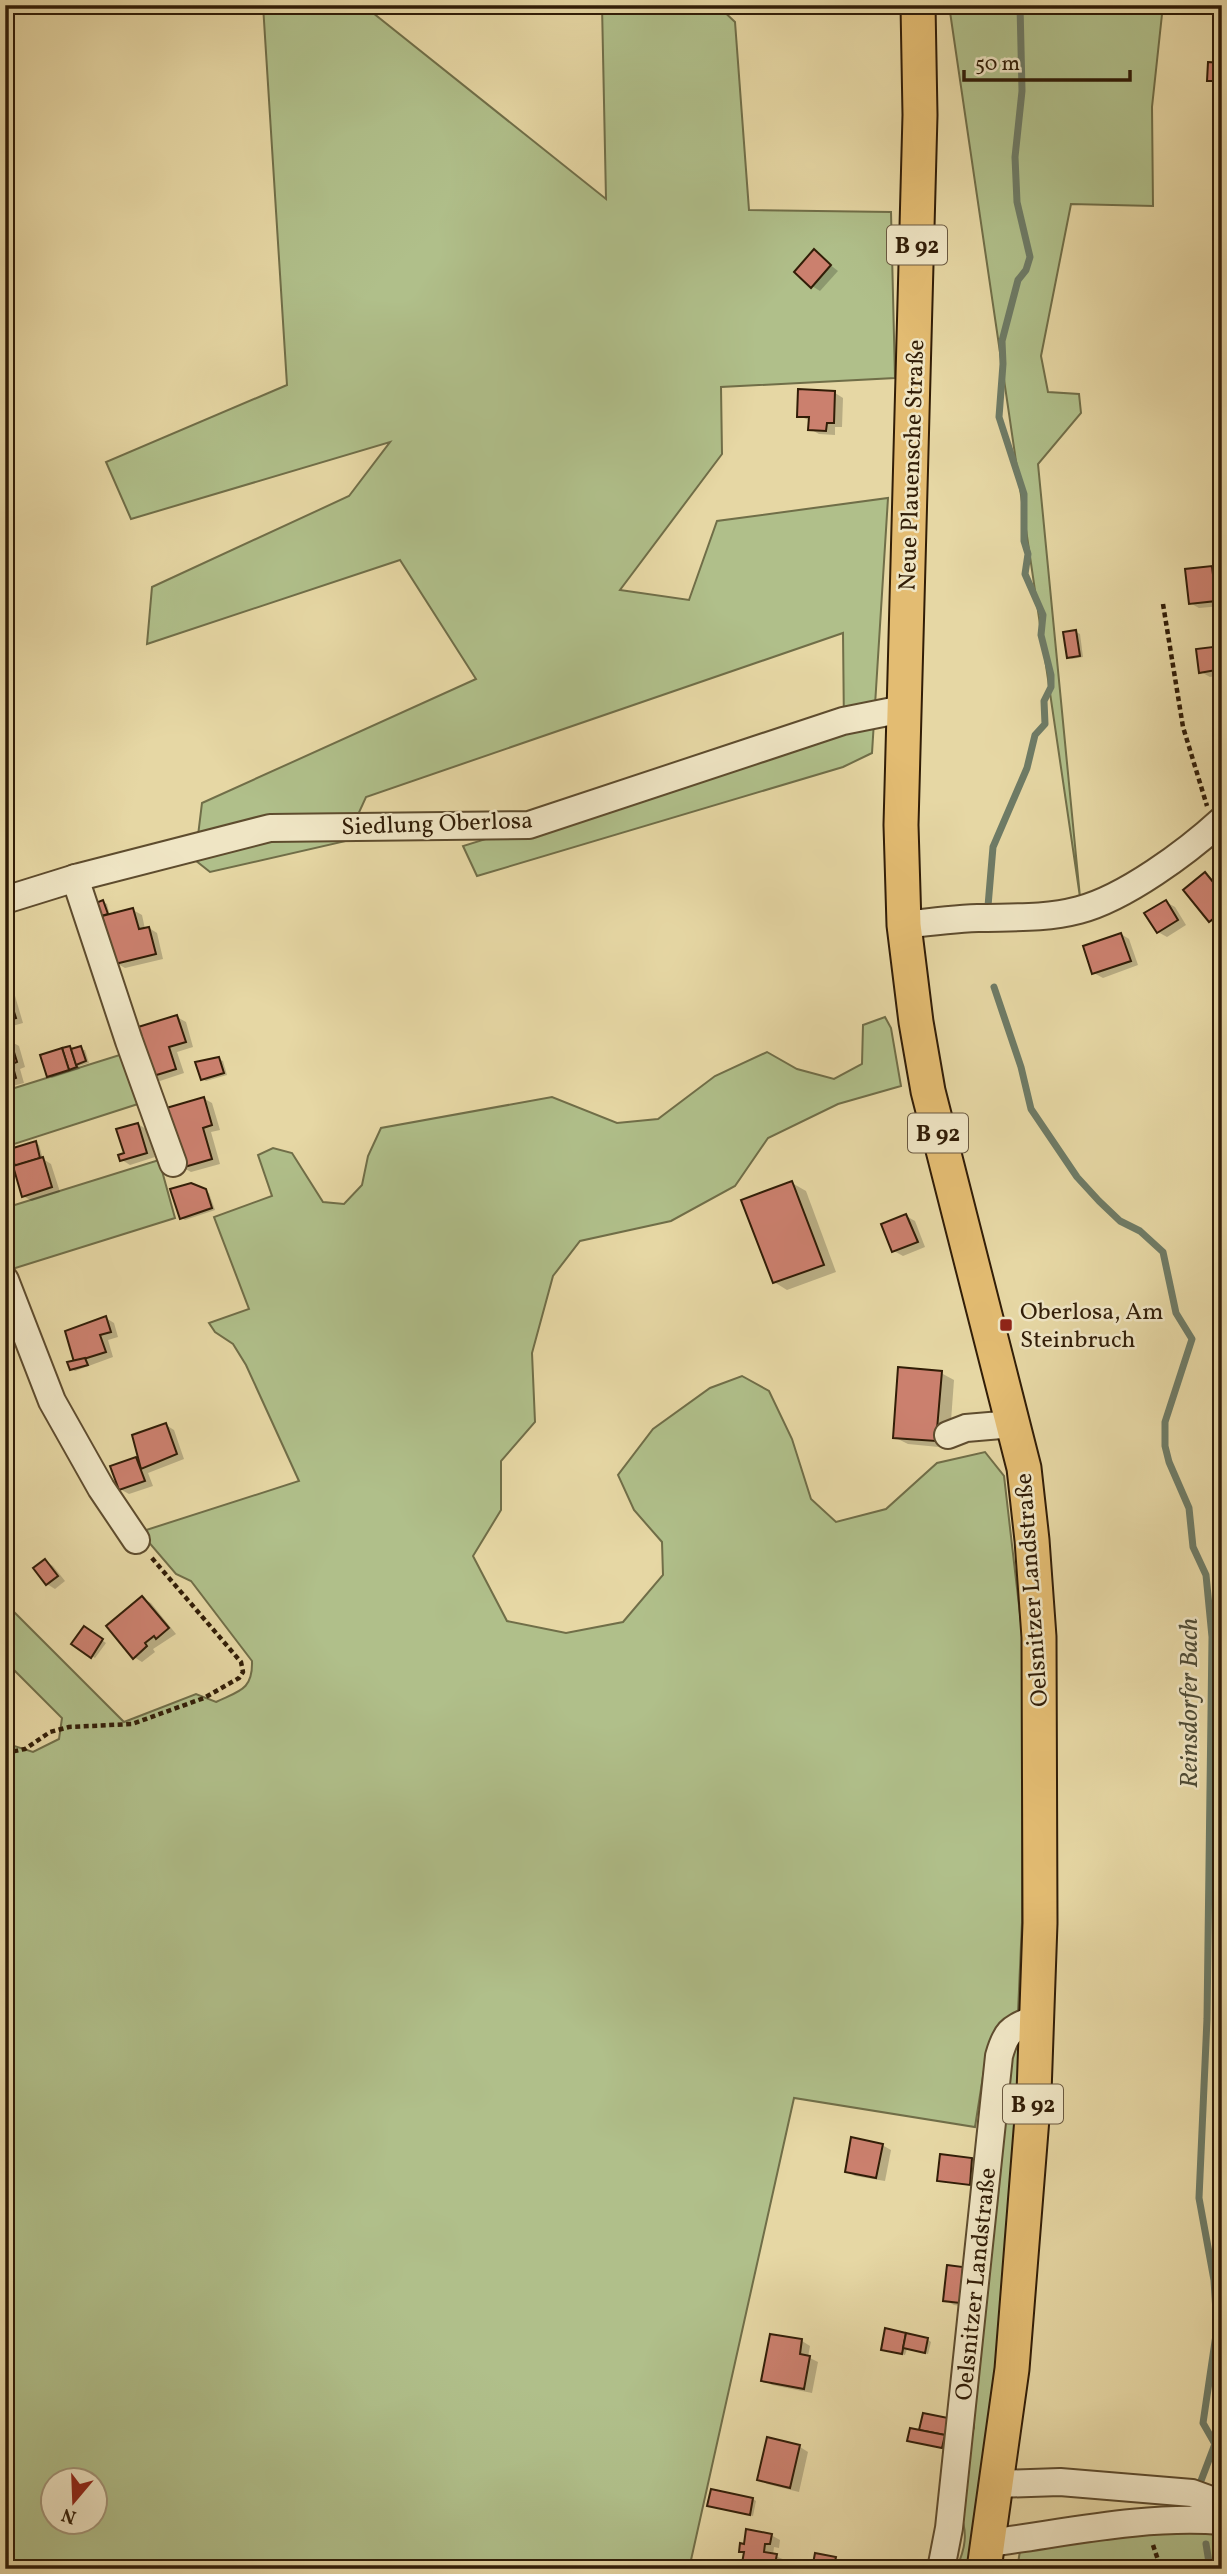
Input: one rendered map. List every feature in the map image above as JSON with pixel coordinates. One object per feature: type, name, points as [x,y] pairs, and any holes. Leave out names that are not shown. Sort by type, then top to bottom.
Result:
[{"type":"main road","name":"Neue Plauensche Straße","points":[[904,925],[901,825],[920,116],[918,5]]},
{"type":"main road","name":"Oelsnitzer Landstraße","points":[[904,925],[928,1091],[1024,1468],[1039,1637],[1041,1793],[1036,2018],[1023,2252],[998,2484],[986,2556]]},
{"type":"street","name":"Siedlung Oberlosa","points":[[5,900],[75,878],[270,828],[529,825],[843,721],[904,709]]},
{"type":"street","points":[[904,925],[979,918],[1031,919],[1078,911],[1104,902],[1188,850],[1218,823]]},
{"type":"street","points":[[75,878],[173,1163]]},
{"type":"street","points":[[5,1280],[52,1401],[101,1488],[136,1540]]},
{"type":"street","points":[[948,1435],[966,1428],[1013,1424]]},
{"type":"street","name":"Oelsnitzer Landstraße","points":[[941,2569],[949,2528],[999,2056],[1004,2037],[1011,2030],[1036,2018]]},
{"type":"street","points":[[998,2484],[1060,2482],[1179,2491],[1222,2504]]},
{"type":"street","points":[[986,2556],[1145,2521],[1183,2518],[1222,2521]]},
{"type":"path","points":[[1163,604],[1183,727],[1200,788],[1218,823]]},
{"type":"path","points":[[5,1753],[25,1749],[50,1732],[69,1727],[132,1724],[204,1698],[239,1678],[243,1671],[241,1662],[136,1540]]},
{"type":"green space","points":[[263,5],[363,5],[606,199],[602,5],[717,5],[735,22],[749,210],[891,212],[895,378],[721,387],[722,454],[620,590],[689,600],[717,521],[888,498],[872,753],[843,767],[477,876],[463,846],[844,729],[843,633],[366,797],[346,841],[210,872],[195,860],[202,803],[476,679],[400,560],[147,644],[152,587],[349,496],[390,442],[131,519],[106,462],[287,385]]},
{"type":"green space","points":[[949,5],[1163,5],[1152,107],[1153,206],[1071,204],[1041,356],[1048,392],[1079,394],[1081,413],[1038,464],[1080,897]]},
{"type":"green space","points":[[885,1017],[891,1028],[901,1086],[838,1104],[768,1138],[735,1186],[671,1221],[580,1241],[553,1276],[532,1353],[535,1422],[501,1461],[501,1510],[473,1556],[507,1621],[566,1633],[623,1622],[663,1575],[662,1542],[634,1510],[618,1475],[653,1429],[710,1388],[742,1376],[769,1391],[792,1439],[811,1499],[836,1522],[886,1509],[937,1463],[985,1452],[1004,1476],[1023,1640],[1022,1922],[1018,2012],[987,2051],[975,2127],[794,2098],[689,2569],[5,2569],[5,1743],[33,1752],[59,1739],[62,1718],[5,1661],[5,1603],[124,1722],[196,1694],[216,1702],[238,1692],[247,1684],[252,1671],[252,1661],[191,1581],[176,1574],[140,1532],[299,1481],[246,1365],[233,1344],[215,1332],[209,1323],[249,1309],[214,1217],[272,1196],[258,1155],[273,1148],[292,1153],[323,1202],[344,1204],[362,1185],[368,1156],[381,1128],[552,1097],[617,1123],[658,1119],[715,1076],[767,1052],[797,1069],[834,1079],[862,1064],[863,1025]]},
{"type":"green space","points":[[126,1053],[141,1103],[5,1147],[5,1091]]},
{"type":"green space","points":[[159,1160],[175,1218],[9,1270],[5,1258],[5,1208]]},
{"type":"green space","points":[[1020,2044],[999,2364],[970,2569],[956,2569],[965,2541],[959,2512],[968,2440],[974,2428],[974,2406],[1012,2049]]},
{"type":"green space","points":[[1136,2530],[1222,2531],[1222,2569],[1017,2569],[1021,2545]]},
{"type":"building","points":[[1208,62],[1222,63],[1222,99],[1214,99],[1215,81],[1207,81]]},
{"type":"building","points":[[814,249],[831,265],[811,288],[794,272]]},
{"type":"building","points":[[1222,341],[1222,378],[1219,379],[1214,342]]},
{"type":"building","points":[[798,389],[835,391],[834,423],[827,423],[826,431],[808,430],[809,417],[797,417]]},
{"type":"building","points":[[1212,566],[1216,601],[1189,604],[1185,569]]},
{"type":"building","points":[[1076,630],[1080,656],[1067,658],[1063,632]]},
{"type":"building","points":[[1221,646],[1222,669],[1199,673],[1196,649]]},
{"type":"building","points":[[1205,872],[1222,893],[1222,912],[1209,922],[1183,890]]},
{"type":"building","points":[[103,900],[108,914],[102,916],[107,933],[91,905]]},
{"type":"building","points":[[1166,900],[1178,920],[1157,933],[1144,913]]},
{"type":"building","points":[[133,908],[139,929],[149,927],[156,954],[115,964],[102,916]]},
{"type":"building","points":[[1121,933],[1131,961],[1092,974],[1083,946]]},
{"type":"building","points":[[5,984],[16,1018],[5,1021]]},
{"type":"building","points":[[177,1015],[186,1042],[169,1047],[176,1069],[150,1077],[135,1028]]},
{"type":"building","points":[[10,1039],[17,1062],[12,1064],[16,1078],[5,1082],[5,1041]]},
{"type":"building","points":[[70,1046],[77,1067],[69,1070],[62,1048]]},
{"type":"building","points":[[81,1046],[86,1061],[76,1065],[71,1049]]},
{"type":"building","points":[[62,1048],[69,1070],[47,1077],[40,1055]]},
{"type":"building","points":[[219,1057],[224,1073],[201,1080],[195,1062]]},
{"type":"building","points":[[204,1097],[212,1125],[203,1128],[212,1159],[181,1168],[163,1109]]},
{"type":"building","points":[[138,1123],[147,1153],[120,1161],[118,1155],[124,1153],[116,1129]]},
{"type":"building","points":[[36,1141],[40,1158],[15,1166],[10,1149]]},
{"type":"building","points":[[43,1157],[52,1187],[22,1197],[13,1166]]},
{"type":"building","points":[[792,1181],[824,1265],[773,1283],[741,1200]]},
{"type":"building","points":[[191,1183],[206,1189],[212,1208],[180,1219],[170,1189]]},
{"type":"building","points":[[906,1214],[918,1242],[892,1252],[881,1224]]},
{"type":"building","points":[[106,1316],[111,1332],[100,1335],[106,1352],[74,1362],[65,1331]]},
{"type":"building","points":[[85,1358],[88,1365],[70,1370],[67,1362]]},
{"type":"building","points":[[898,1367],[942,1371],[936,1441],[893,1438]]},
{"type":"building","points":[[166,1423],[177,1454],[141,1469],[132,1435]]},
{"type":"building","points":[[136,1457],[145,1481],[119,1490],[110,1466]]},
{"type":"building","points":[[45,1559],[58,1576],[46,1585],[33,1568]]},
{"type":"building","points":[[142,1596],[169,1628],[156,1639],[154,1636],[145,1643],[147,1646],[133,1659],[106,1626]]},
{"type":"building","points":[[84,1626],[103,1639],[91,1658],[71,1644]]},
{"type":"building","points":[[851,2137],[883,2144],[876,2178],[845,2172]]},
{"type":"building","points":[[940,2154],[972,2158],[970,2185],[937,2181]]},
{"type":"building","points":[[947,2265],[963,2267],[960,2303],[943,2301]]},
{"type":"building","points":[[885,2328],[906,2333],[902,2354],[881,2350]]},
{"type":"building","points":[[906,2333],[928,2338],[925,2353],[903,2348]]},
{"type":"building","points":[[770,2334],[802,2339],[800,2354],[810,2356],[804,2389],[761,2381]]},
{"type":"building","points":[[923,2413],[948,2418],[945,2435],[919,2430]]},
{"type":"building","points":[[910,2428],[945,2435],[942,2448],[907,2441]]},
{"type":"building","points":[[767,2437],[800,2445],[790,2488],[757,2480]]},
{"type":"building","points":[[711,2489],[753,2498],[750,2515],[707,2506]]},
{"type":"building","points":[[746,2529],[772,2534],[770,2544],[765,2544],[764,2552],[777,2554],[774,2569],[741,2569],[744,2552],[739,2552],[740,2543],[744,2544]]},
{"type":"building","points":[[815,2553],[836,2557],[834,2566],[846,2569],[812,2569]]},
{"type":"waterway","name":"Reinsdorfer Bach","points":[[988,906],[993,847],[1027,768],[1035,735],[1045,724],[1044,701],[1051,687],[1051,675],[1041,635],[1043,615],[1025,574],[1028,554],[1024,541],[1024,494],[999,417],[1002,341],[1018,280],[1026,270],[1030,257],[1017,202],[1015,157],[1022,91],[1020,5]]},
{"type":"waterway","name":"Reinsdorfer Bach","points":[[994,987],[1021,1067],[1031,1109],[1077,1177],[1099,1201],[1120,1221],[1140,1231],[1163,1252],[1176,1313],[1192,1339],[1165,1422],[1165,1446],[1189,1508],[1193,1547],[1206,1575],[1212,1637],[1207,2019],[1199,2198],[1214,2280],[1217,2328],[1203,2423],[1215,2444],[1199,2486]]},
{"type":"waterway","name":"Reinsdorfer Bach","points":[[1206,2544],[1210,2569]]},
{"type":"place","name":"Oberlosa, Am Steinbruch","points":[[1006,1325]]}]
